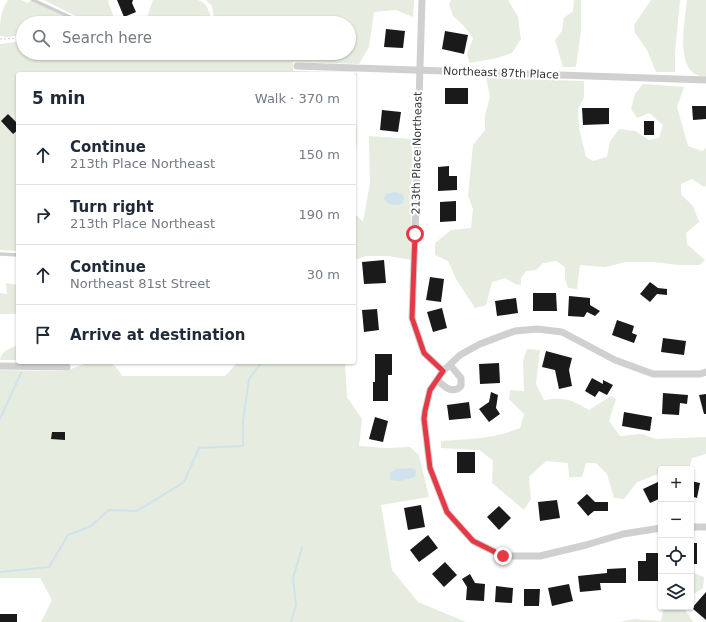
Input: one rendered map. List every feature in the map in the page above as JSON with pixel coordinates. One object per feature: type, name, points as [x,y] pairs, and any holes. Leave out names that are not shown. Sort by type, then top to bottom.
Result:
[{"type":"street","name":"213th Place Northeast","points":[[422,0],[412,318],[424,353],[443,371]]},
{"type":"street","name":"Northeast 87th Place","points":[[297,66],[706,80]]},
{"type":"street","points":[[658,528],[623,534],[540,556],[503,556],[473,541],[447,512],[430,468],[424,419],[426,402],[430,390],[443,371],[460,355],[480,344],[515,331],[537,329],[562,332],[615,360],[653,374],[700,374],[706,372]]},
{"type":"street","points":[[437,380],[450,390],[456,390],[461,386],[461,378],[450,365]]},
{"type":"street","points":[[0,366],[67,366]]},
{"type":"street","points":[[694,527],[706,527]]},
{"type":"lane","points":[[33,0],[68,16]]},
{"type":"lane","points":[[0,254],[16,255]]},
{"type":"path","points":[[0,39],[16,38]]},
{"type":"shaded area","points":[[8,0],[21,0],[28,3],[31,0],[64,16],[16,16],[16,36],[0,36],[0,21],[5,4]]},
{"type":"shaded area","points":[[44,0],[109,0],[108,2],[113,16],[76,16]]},
{"type":"shaded area","points":[[153,0],[198,0],[204,3],[210,16],[147,16]]},
{"type":"shaded area","points":[[206,0],[414,0],[413,17],[396,10],[374,12],[369,47],[359,64],[293,62],[293,71],[325,72],[16,72],[16,251],[0,250],[0,44],[16,42],[16,60],[356,60],[356,16],[214,16],[212,6]]},
{"type":"shaded area","points":[[451,0],[508,0],[518,17],[521,39],[512,53],[497,58],[470,63],[467,55],[473,38],[463,25],[453,16],[449,4]]},
{"type":"shaded area","points":[[574,0],[581,0],[581,31],[576,67],[563,67],[555,40],[562,31],[564,18],[573,11]]},
{"type":"shaded area","points":[[651,0],[680,0],[675,52],[675,72],[656,72],[647,50],[635,33],[634,25]]},
{"type":"shaded area","points":[[687,0],[706,0],[706,77],[696,74],[689,68],[685,58],[683,33]]},
{"type":"shaded area","points":[[486,78],[584,81],[584,98],[578,109],[579,128],[586,157],[593,161],[607,157],[610,141],[619,129],[635,131],[649,140],[659,138],[663,125],[649,113],[637,118],[631,109],[635,94],[643,84],[684,87],[677,107],[688,146],[702,151],[706,148],[706,186],[704,187],[692,179],[681,184],[681,194],[693,206],[699,222],[686,233],[687,244],[705,260],[700,265],[626,262],[605,267],[580,265],[577,289],[568,288],[565,279],[565,267],[556,261],[543,263],[536,270],[526,271],[521,278],[521,285],[515,284],[505,278],[492,282],[486,305],[475,308],[456,279],[448,261],[435,255],[435,243],[451,230],[471,228],[473,209],[468,196],[473,145],[485,130],[485,115],[490,97]]},
{"type":"shaded area","points":[[356,122],[357,126],[356,151]]},
{"type":"shaded area","points":[[369,136],[412,139],[411,260],[389,256],[366,256],[356,259],[356,215],[363,222],[370,183]]},
{"type":"shaded area","points":[[6,283],[16,285],[16,314],[0,314],[0,293],[7,294]]},
{"type":"shaded area","points":[[16,346],[16,360],[0,360],[2,354]]},
{"type":"shaded area","points":[[527,349],[540,350],[536,384],[544,400],[568,400],[589,410],[611,396],[616,399],[609,421],[620,436],[642,434],[656,439],[706,437],[706,454],[692,458],[690,466],[658,466],[658,474],[637,482],[624,499],[614,498],[607,474],[596,463],[586,463],[582,477],[569,477],[568,463],[546,461],[529,477],[531,499],[524,510],[492,483],[493,461],[480,450],[441,448],[441,441],[491,436],[520,428],[524,414],[509,399],[510,390],[524,391],[523,361]]},
{"type":"shaded area","points":[[84,364],[112,364],[122,376],[225,376],[236,364],[345,364],[347,397],[362,419],[359,446],[387,448],[410,447],[419,455],[429,497],[381,505],[392,570],[418,602],[466,622],[41,622],[52,600],[40,578],[0,578],[0,370],[66,371]]},
{"type":"shaded area","points":[[694,573],[704,577],[703,588],[694,594]]},
{"type":"shaded area","points":[[663,610],[685,610],[693,622],[620,622],[634,619],[661,621]]},
{"type":"water","points":[[395,192],[402,194],[404,199],[403,203],[398,205],[389,204],[384,199],[386,194]]},
{"type":"water","points":[[412,468],[416,470],[415,477],[400,481],[390,480],[390,473],[396,469]]},
{"type":"building","points":[[117,0],[133,0],[132,3],[136,12],[124,16]]},
{"type":"building","points":[[386,29],[405,31],[403,48],[384,47]]},
{"type":"building","points":[[445,31],[468,35],[464,54],[442,49]]},
{"type":"building","points":[[445,88],[468,88],[468,104],[445,104]]},
{"type":"building","points":[[692,106],[706,106],[706,119],[693,120]]},
{"type":"building","points":[[582,108],[609,108],[609,124],[583,125]]},
{"type":"building","points":[[382,110],[401,112],[398,132],[380,130]]},
{"type":"building","points":[[8,114],[16,122],[16,132],[13,134],[1,121]]},
{"type":"building","points":[[644,121],[654,121],[654,135],[644,135]]},
{"type":"building","points":[[449,166],[449,176],[457,176],[457,190],[438,191],[438,167]]},
{"type":"building","points":[[456,201],[456,221],[440,222],[440,202]]},
{"type":"building","points":[[384,260],[386,283],[364,284],[362,262]]},
{"type":"building","points":[[430,277],[444,279],[441,302],[426,300]]},
{"type":"building","points":[[650,282],[658,288],[667,289],[667,295],[657,294],[650,302],[640,294]]},
{"type":"building","points":[[533,293],[556,293],[557,311],[533,311]]},
{"type":"building","points":[[569,296],[590,298],[590,305],[600,311],[595,316],[587,312],[584,317],[568,316]]},
{"type":"building","points":[[516,298],[518,313],[497,316],[495,301]]},
{"type":"building","points":[[442,308],[447,328],[433,332],[427,312]]},
{"type":"building","points":[[377,309],[379,330],[364,332],[362,310]]},
{"type":"building","points":[[617,320],[634,326],[632,333],[637,335],[634,343],[612,335]]},
{"type":"building","points":[[663,338],[686,341],[684,355],[661,352]]},
{"type":"building","points":[[546,351],[572,358],[569,370],[572,386],[559,389],[555,370],[542,367]]},
{"type":"building","points":[[375,354],[392,354],[392,375],[388,375],[388,401],[373,401]]},
{"type":"building","points":[[499,363],[500,383],[480,384],[479,364]]},
{"type":"building","points":[[592,378],[603,384],[603,380],[613,385],[607,395],[599,391],[595,397],[585,391]]},
{"type":"building","points":[[491,392],[498,395],[496,408],[500,414],[489,422],[479,409],[489,402]]},
{"type":"building","points":[[663,393],[688,395],[687,404],[680,403],[679,415],[662,414]]},
{"type":"building","points":[[706,394],[706,414],[704,414],[699,395]]},
{"type":"building","points":[[469,402],[471,418],[449,420],[447,405]]},
{"type":"building","points":[[624,412],[652,417],[650,431],[622,426]]},
{"type":"building","points":[[375,417],[388,421],[383,442],[369,439]]},
{"type":"building","points":[[52,432],[65,432],[65,440],[51,439]]},
{"type":"building","points":[[457,452],[475,452],[475,473],[457,473]]},
{"type":"building","points":[[658,482],[658,499],[650,503],[643,489]]},
{"type":"building","points":[[694,482],[700,483],[697,498],[694,497]]},
{"type":"building","points":[[587,494],[595,502],[608,502],[608,511],[594,511],[588,516],[577,503]]},
{"type":"building","points":[[557,500],[560,518],[540,521],[538,502]]},
{"type":"building","points":[[421,505],[425,527],[408,530],[404,508]]},
{"type":"building","points":[[499,506],[511,518],[499,530],[487,517]]},
{"type":"building","points":[[428,535],[438,548],[419,562],[410,550]]},
{"type":"building","points":[[694,543],[697,543],[697,564],[694,564]]},
{"type":"building","points":[[646,553],[658,553],[658,581],[638,581],[638,561],[646,561]]},
{"type":"building","points":[[445,562],[457,575],[444,587],[432,574]]},
{"type":"building","points":[[626,568],[626,583],[600,583],[601,590],[580,592],[578,576],[607,573],[607,569]]},
{"type":"building","points":[[470,574],[475,583],[485,584],[484,601],[466,600],[467,587],[462,579]]},
{"type":"building","points":[[569,584],[573,601],[552,606],[548,588]]},
{"type":"building","points":[[496,586],[513,588],[512,603],[495,602]]},
{"type":"building","points":[[524,589],[540,589],[539,606],[524,606]]},
{"type":"building","points":[[706,592],[706,620],[694,610],[694,606]]},
{"type":"building","points":[[0,614],[17,614],[17,622],[0,622]]},
{"type":"waterway","points":[[0,572],[49,567],[68,535],[91,526],[109,510],[137,511],[184,482],[199,448],[243,446],[243,421],[249,379],[260,364]]},
{"type":"waterway","points":[[0,419],[21,373]]},
{"type":"waterway","points":[[291,622],[296,605],[293,578],[302,548]]},
{"type":"route","points":[[415,234],[412,318],[424,353],[443,371],[430,390],[426,402],[424,419],[430,468],[447,512],[473,541],[503,556]]}]
